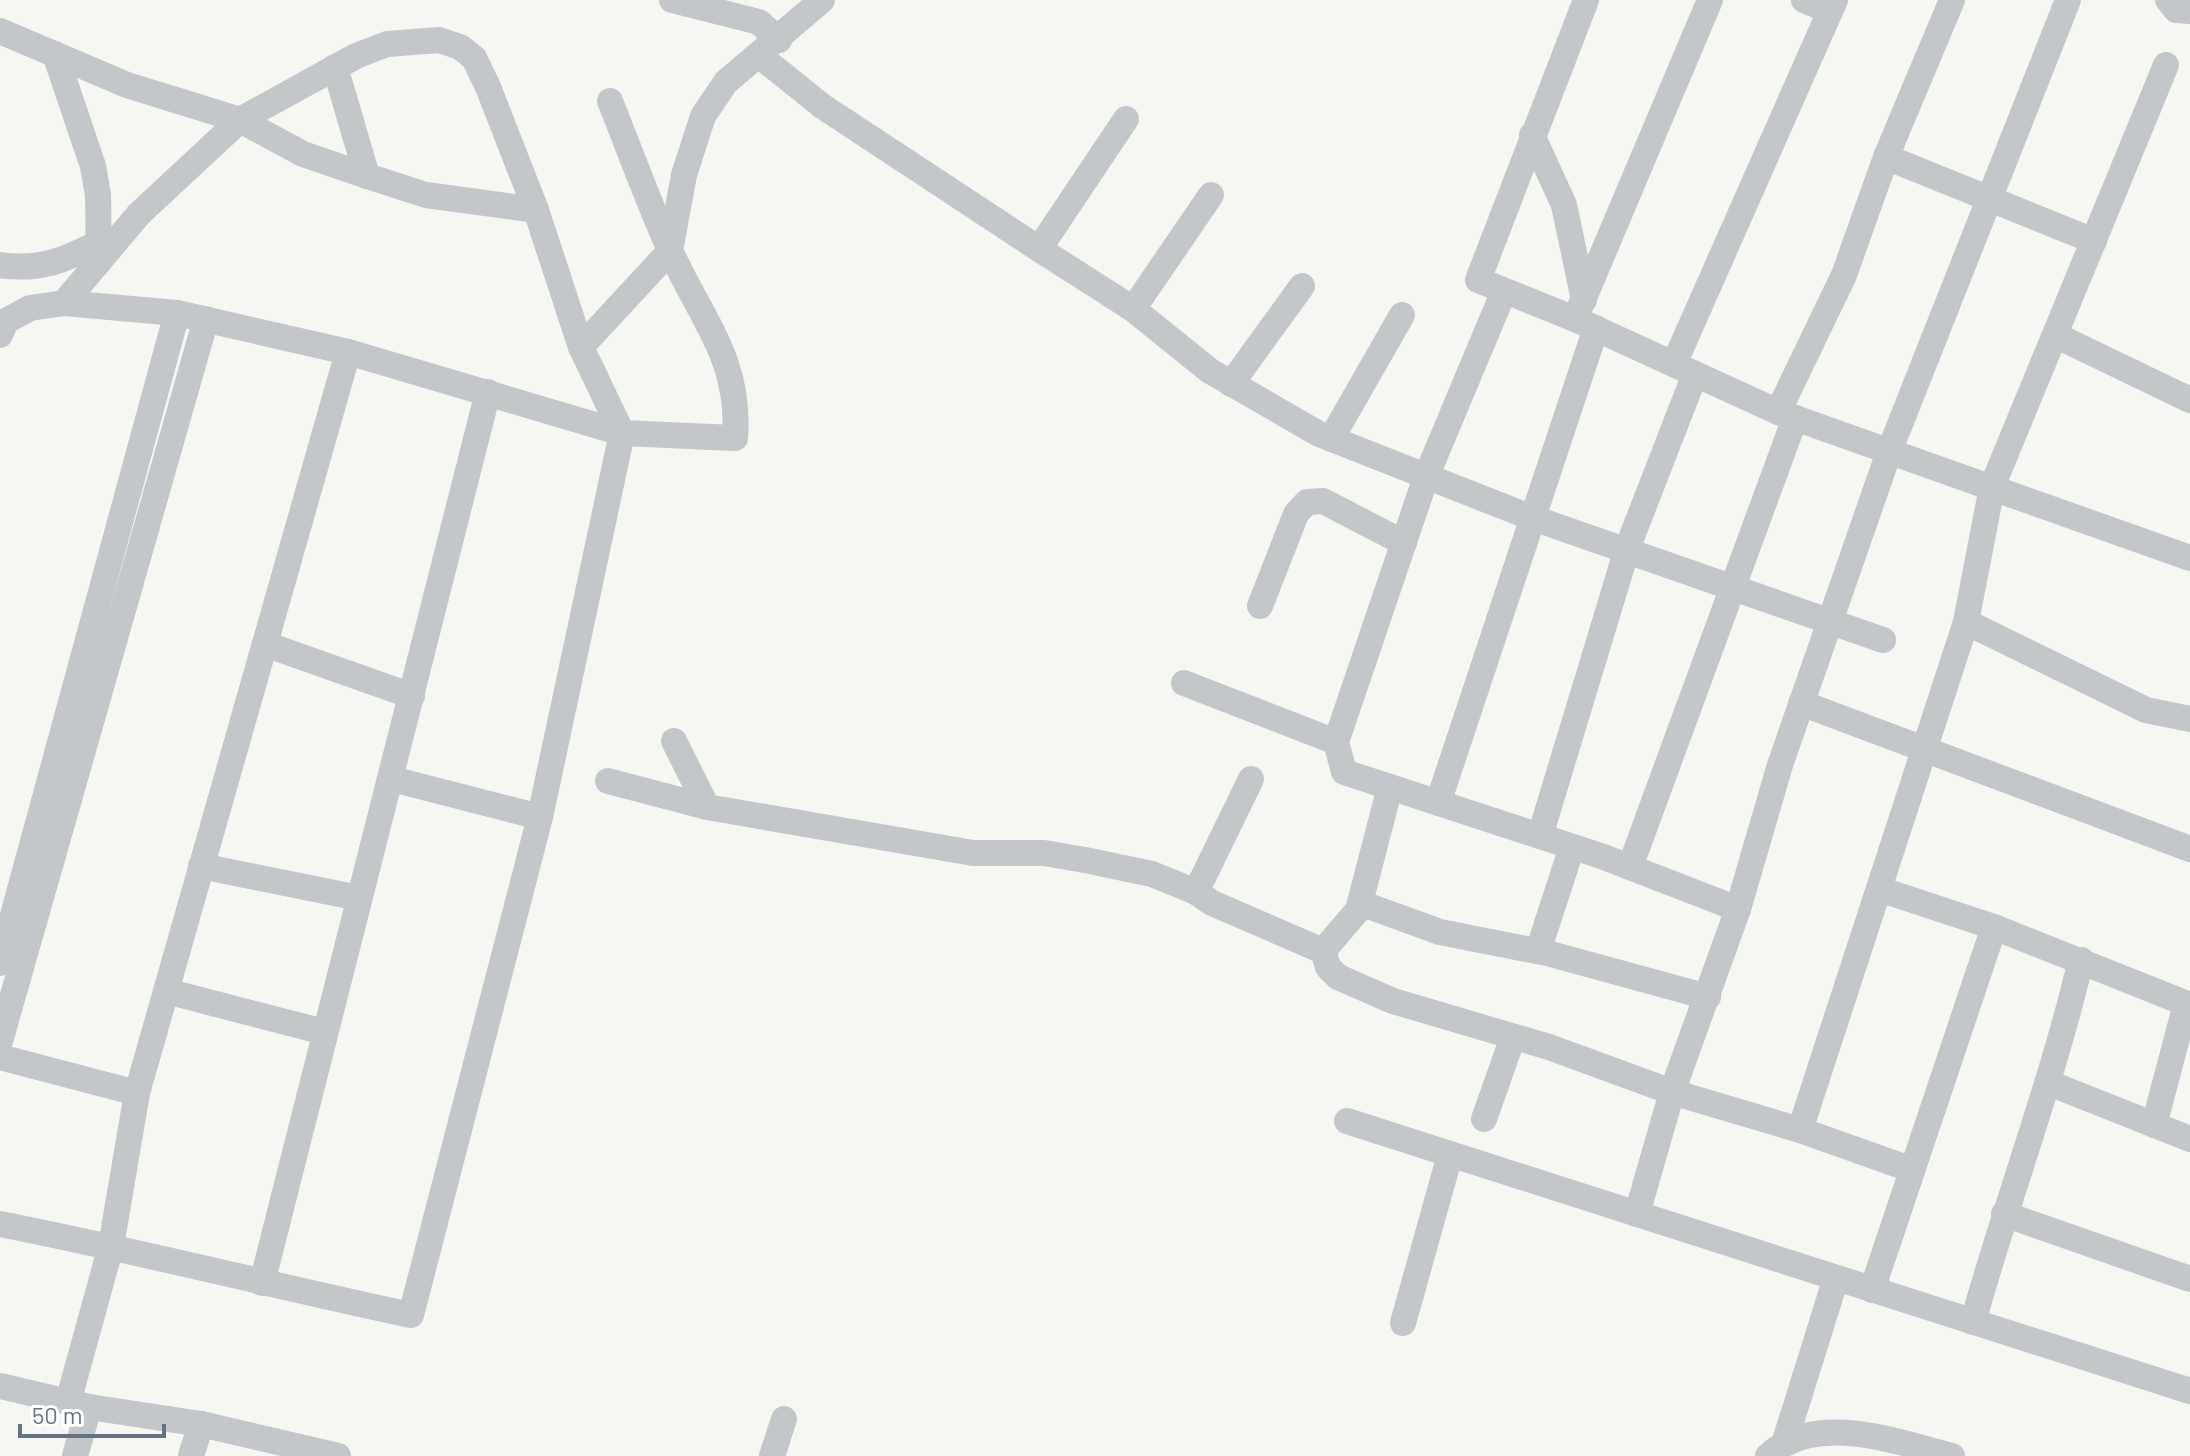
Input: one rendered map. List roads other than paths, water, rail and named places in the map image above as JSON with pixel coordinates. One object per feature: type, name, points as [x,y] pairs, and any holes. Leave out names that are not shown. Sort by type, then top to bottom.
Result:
[{"type":"street","points":[[581,347],[670,251],[684,175],[703,116],[726,82],[822,0]]},
{"type":"street","points":[[1586,0],[1478,280],[1585,316],[1684,369],[1786,415],[2190,558]]},
{"type":"street","points":[[1438,803],[1530,517],[1585,316],[1710,0]]},
{"type":"street","points":[[1540,836],[1684,369],[1833,6],[1804,0]]},
{"type":"street","points":[[1630,867],[1730,587],[1786,415],[1844,275],[1886,157],[1952,0]]},
{"type":"street","points":[[1637,1214],[1672,1092],[1738,909],[1829,621],[1889,452],[2068,0]]},
{"type":"street","points":[[2168,0],[2176,10],[2190,11]]},
{"type":"street","points":[[677,1],[759,22],[769,48],[822,106],[1133,309],[1210,371],[1331,439],[1530,517],[1883,640]]},
{"type":"street","points":[[0,31],[127,85],[240,120],[303,154],[367,176],[426,195],[536,210]]},
{"type":"street","points":[[0,1224],[111,1246],[411,1315],[540,817],[622,433],[581,347],[536,210],[488,87],[474,58],[460,47],[439,40],[387,44],[335,67],[240,120],[99,252],[64,303]]},
{"type":"street","points":[[55,54],[93,166],[99,252]]},
{"type":"street","points":[[1800,1130],[1966,622],[1992,487],[2166,65]]},
{"type":"street","points":[[335,67],[367,176]]},
{"type":"street","points":[[0,335],[6,321],[30,308],[64,303],[177,313],[348,352],[622,433],[735,438],[737,409],[728,362],[670,251],[610,101]]},
{"type":"street","points":[[1039,249],[1126,119]]},
{"type":"street","points":[[1532,135],[1564,205],[1585,316]]},
{"type":"street","points":[[1886,157],[2094,241]]},
{"type":"street","points":[[1133,309],[1211,195]]},
{"type":"street","points":[[0,265],[37,268],[99,252]]},
{"type":"street","points":[[1231,384],[1302,286]]},
{"type":"street","points":[[1504,291],[1426,477],[1336,742],[1344,772],[1630,867],[1738,909]]},
{"type":"street","points":[[0,963],[177,313]]},
{"type":"street","points":[[1331,439],[1402,315]]},
{"type":"street","points":[[0,1041],[206,319]]},
{"type":"street","points":[[2055,335],[2190,400]]},
{"type":"street","points":[[75,1456],[78,1404],[111,1246],[137,1093],[348,352]]},
{"type":"street","points":[[262,1283],[488,392]]},
{"type":"street","points":[[1260,606],[1296,514],[1307,502],[1323,501],[1404,543]]},
{"type":"street","points":[[1966,622],[2146,710],[2190,719]]},
{"type":"street","points":[[265,644],[412,696]]},
{"type":"street","points":[[1184,683],[1336,742]]},
{"type":"street","points":[[1801,703],[2190,849]]},
{"type":"street","points":[[674,741],[707,807]]},
{"type":"street","points":[[392,779],[540,817]]},
{"type":"street","points":[[1196,892],[1251,779]]},
{"type":"street","points":[[608,781],[707,807],[973,853],[1044,853],[1152,874],[1323,951],[1328,967],[1351,984],[1393,1001],[1513,1037],[1672,1092],[1800,1130],[1910,1169]]},
{"type":"street","points":[[1323,951],[1358,910],[1390,787]]},
{"type":"street","points":[[1538,951],[1572,847]]},
{"type":"street","points":[[201,866],[359,898]]},
{"type":"street","points":[[1879,889],[1994,927],[2188,1004],[2154,1125]]},
{"type":"street","points":[[1360,903],[1440,932],[1538,951],[1708,997]]},
{"type":"street","points":[[1872,1290],[1910,1169],[1994,927]]},
{"type":"street","points":[[1973,1322],[2004,1214],[2049,1083],[2081,960]]},
{"type":"street","points":[[166,991],[324,1032]]},
{"type":"street","points":[[1484,1119],[1513,1037]]},
{"type":"street","points":[[0,1057],[137,1093]]},
{"type":"street","points":[[2049,1083],[2190,1139]]},
{"type":"street","points":[[1347,1121],[2190,1391]]},
{"type":"street","points":[[1403,1323],[1450,1155]]},
{"type":"street","points":[[2004,1214],[2190,1279]]},
{"type":"street","points":[[1776,1448],[1836,1278]]},
{"type":"street","points":[[0,1386],[78,1404],[201,1424],[324,1454]]},
{"type":"street","points":[[772,1456],[784,1419]]},
{"type":"street","points":[[191,1456],[201,1424]]},
{"type":"street","points":[[1776,1448],[1823,1434],[1868,1434],[1952,1456]]}]
